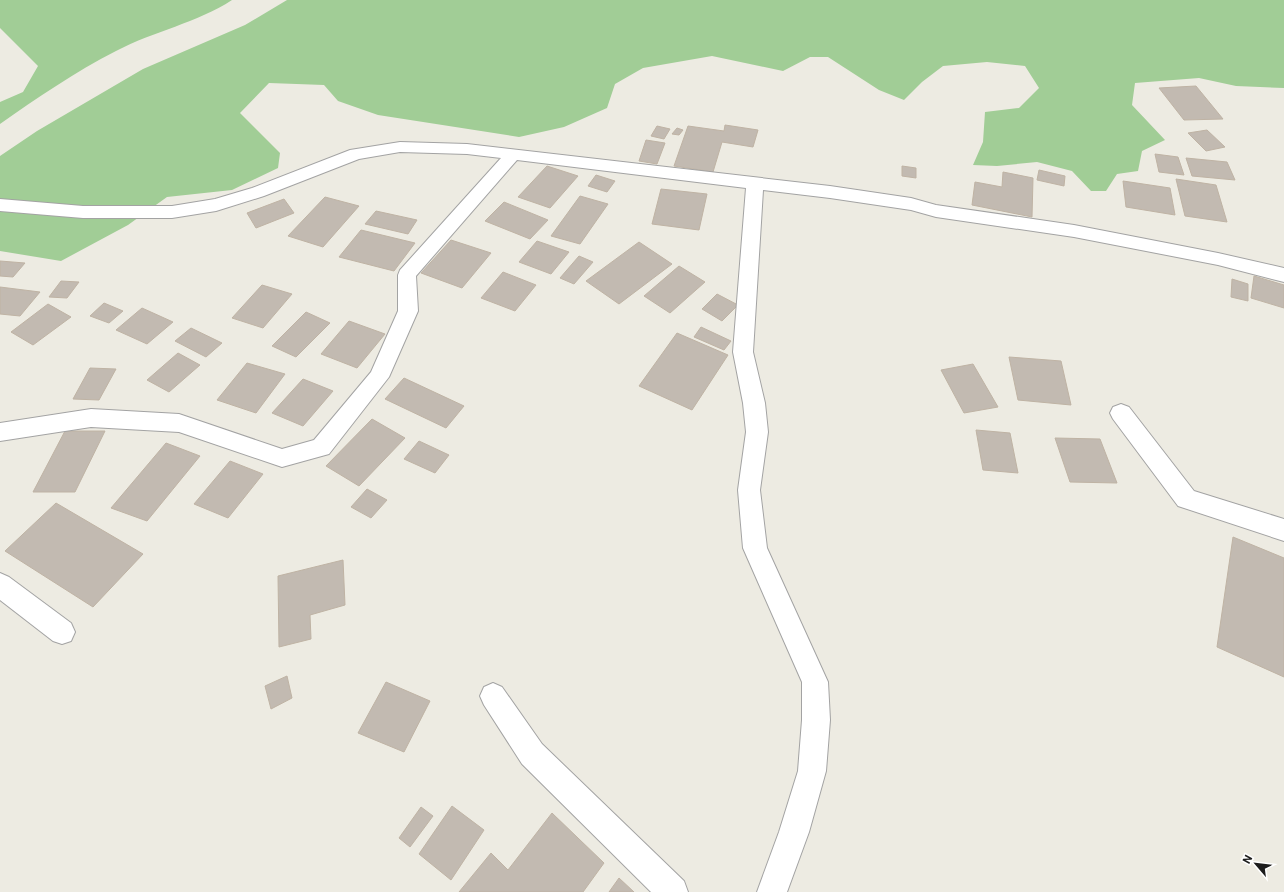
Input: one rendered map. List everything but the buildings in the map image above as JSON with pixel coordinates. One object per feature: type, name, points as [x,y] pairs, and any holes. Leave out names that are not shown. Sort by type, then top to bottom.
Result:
[{"type":"street","points":[[0,205],[83,212],[172,212],[216,205],[258,192],[356,154],[400,147],[467,149],[595,162],[755,184],[830,192],[911,204],[936,211],[1074,231],[1218,259],[1284,275]]},
{"type":"street","points":[[0,432],[91,418],[179,423],[282,458],[321,446],[379,377],[408,311],[407,275],[513,154]]},
{"type":"street","points":[[755,184],[743,352],[754,403],[757,432],[748,490],[755,548],[815,682],[816,720],[812,771],[794,832],[772,892]]},
{"type":"street","points":[[1120,413],[1186,499],[1284,530]]},
{"type":"street","points":[[0,586],[62,632]]},
{"type":"street","points":[[492,696],[532,754],[674,892]]},
{"type":"green space","points":[[0,0],[232,0],[204,15],[130,44],[101,59],[56,86],[0,124],[0,102],[23,92],[38,66],[0,28]]},
{"type":"green space","points":[[287,0],[1284,0],[1284,88],[1236,86],[1199,78],[1135,83],[1132,105],[1165,140],[1142,151],[1138,171],[1117,174],[1106,191],[1091,191],[1072,171],[1037,162],[997,166],[973,165],[983,142],[985,112],[1019,108],[1039,88],[1025,66],[987,62],[943,66],[922,82],[904,100],[879,90],[828,57],[810,57],[783,71],[712,56],[643,68],[615,84],[607,108],[564,127],[519,137],[378,115],[338,101],[324,85],[269,83],[240,113],[280,153],[278,168],[232,190],[167,197],[128,225],[61,261],[0,251],[0,156],[37,131],[143,69],[245,25]]}]
